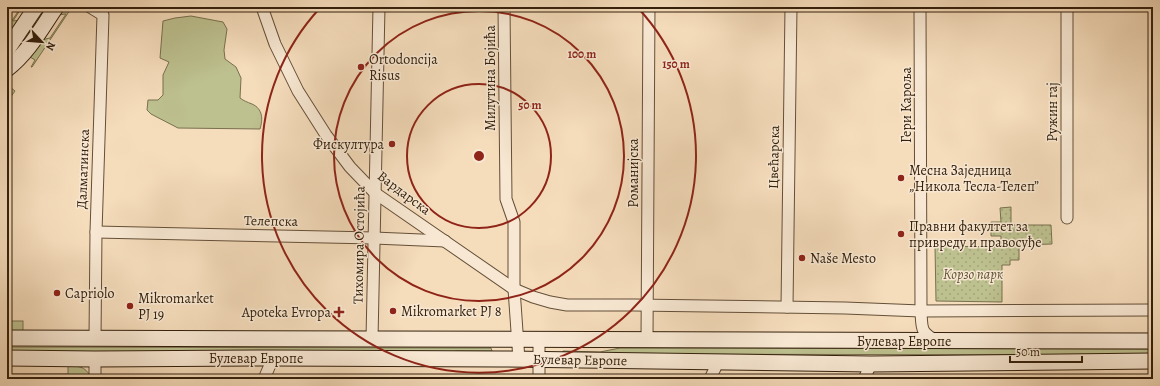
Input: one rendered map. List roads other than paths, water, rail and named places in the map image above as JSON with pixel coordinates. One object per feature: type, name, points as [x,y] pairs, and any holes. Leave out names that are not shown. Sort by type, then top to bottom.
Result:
[{"type":"main road","points":[[7,50],[36,7]]},
{"type":"main road","points":[[7,69],[17,62],[24,54],[56,7]]},
{"type":"main road","name":"Булевар Европе","points":[[7,338],[1153,342]]},
{"type":"main road","name":"Булевар Европе","points":[[7,358],[273,358],[871,364],[1153,361]]},
{"type":"street","name":"Далматинска","points":[[90,7],[103,15],[96,232],[95,339]]},
{"type":"street","name":"Вардарска","points":[[262,7],[275,44],[298,91],[326,135],[350,167],[375,193],[514,289]]},
{"type":"street","name":"Тихомира Остојића","points":[[372,339],[379,7]]},
{"type":"street","name":"Милутина Бојића","points":[[504,7],[506,199],[514,222],[514,289],[519,360]]},
{"type":"street","name":"Романијска","points":[[647,340],[648,7]]},
{"type":"street","name":"Цвећарска","points":[[787,307],[791,7]]},
{"type":"street","name":"Гери Кароља","points":[[920,7],[921,311],[924,333],[937,341]]},
{"type":"street","name":"Ружин гај","points":[[1067,7],[1067,218]]},
{"type":"street","name":"Телепска","points":[[96,232],[446,241]]},
{"type":"street","points":[[514,289],[533,297],[567,305],[787,307],[921,311],[1153,310]]},
{"type":"street","points":[[910,341],[918,333],[922,323]]},
{"type":"street","points":[[539,339],[539,379]]},
{"type":"street","points":[[264,379],[273,358]]},
{"type":"street","points":[[95,359],[95,379]]},
{"type":"street","points":[[710,379],[718,362]]},
{"type":"street","points":[[864,379],[871,364]]},
{"type":"place","name":"Ortodoncija Risus","points":[[361,67]]},
{"type":"place","name":"Фискултура","points":[[392,144]]},
{"type":"place","name":"Месна Заједница „Никола Тесла-Телеп”","points":[[901,178]]},
{"type":"place","name":"Правни факултет за привреду и правосуђе","points":[[901,234]]},
{"type":"place","name":"Naše Mesto","points":[[802,258]]},
{"type":"place","name":"Capriolo","points":[[57,293]]},
{"type":"place","name":"Mikromarket PJ 19","points":[[130,306]]},
{"type":"place","name":"Mikromarket PJ 8","points":[[393,311]]},
{"type":"place","name":"Apoteka Evropa","points":[[339,312]]},
{"type":"park label","name":"Корзо парк","points":[[973,274]]}]
